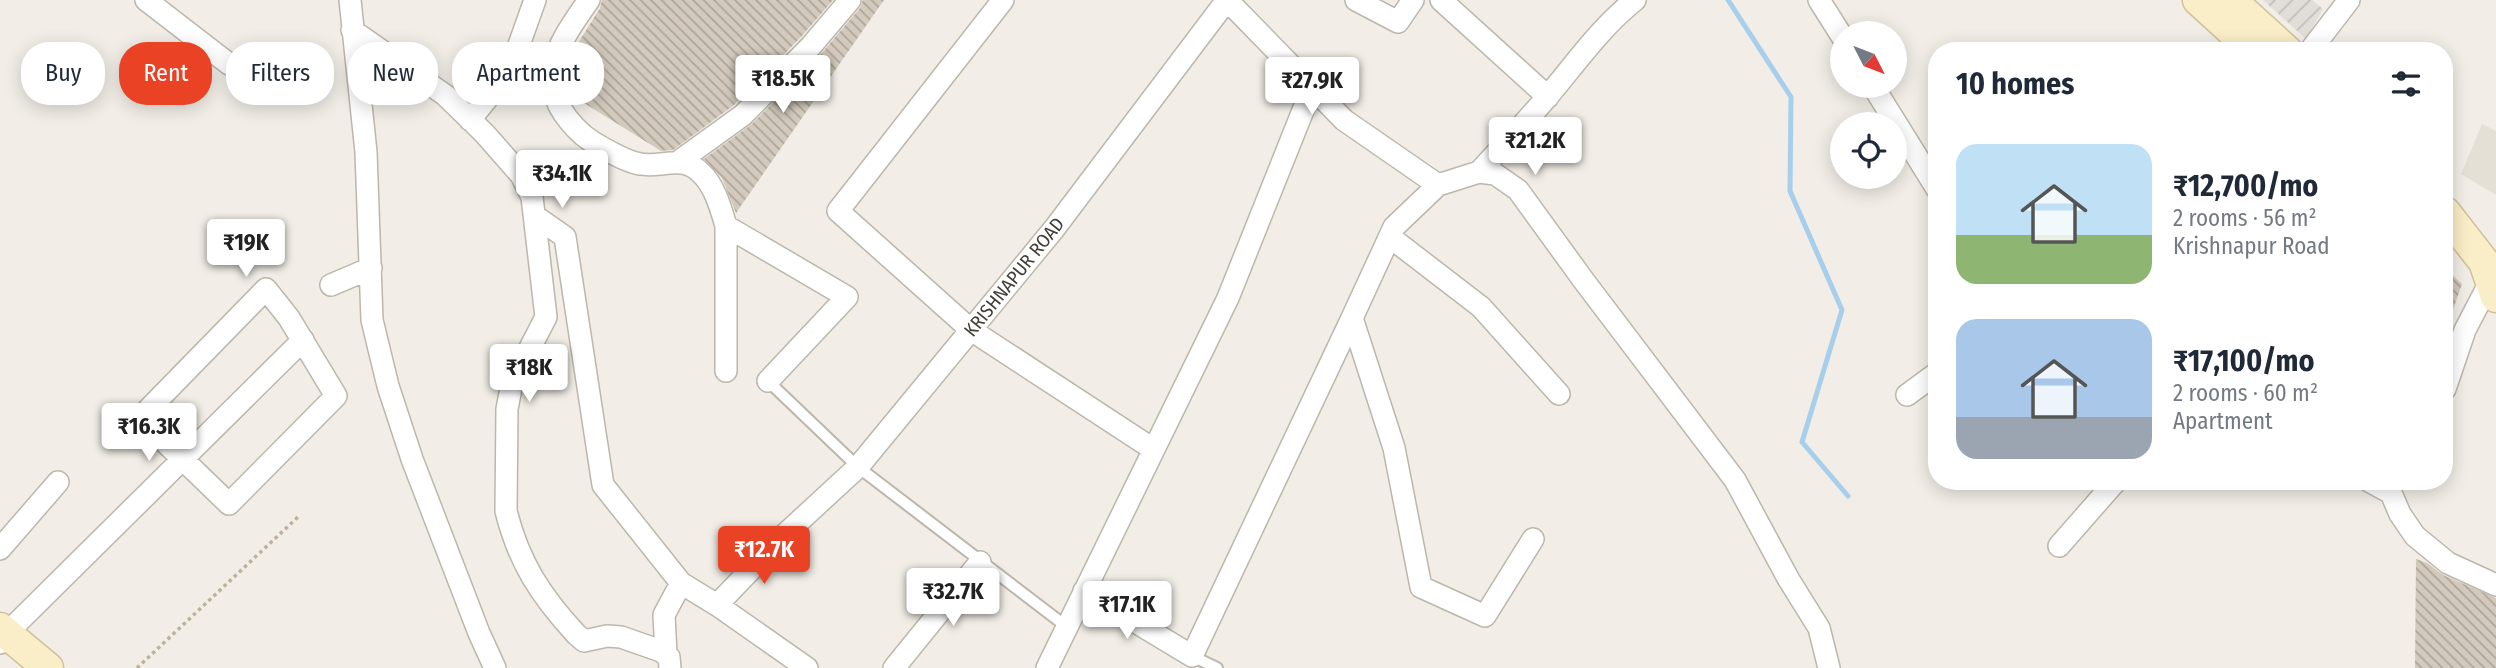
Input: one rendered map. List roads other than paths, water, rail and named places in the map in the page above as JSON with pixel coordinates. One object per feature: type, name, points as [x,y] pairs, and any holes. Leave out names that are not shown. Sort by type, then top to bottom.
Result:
[{"type":"main road","points":[[2198,0],[2243,42]]},
{"type":"main road","points":[[2231,0],[2277,42]]},
{"type":"main road","points":[[2453,204],[2492,270]]},
{"type":"main road","points":[[2453,222],[2492,270]]},
{"type":"main road","points":[[2,640],[16,668]]},
{"type":"main road","points":[[2,640],[48,668]]},
{"type":"street","points":[[146,0],[226,62]]},
{"type":"street","points":[[350,0],[366,152],[372,320],[388,386],[412,459],[495,668]]},
{"type":"street","points":[[470,120],[510,70],[535,0]]},
{"type":"street","points":[[589,0],[564,35],[553,69],[551,90],[567,120],[593,144],[640,164],[678,162],[701,173],[719,201],[726,226],[726,371]]},
{"type":"street","points":[[678,162],[743,115],[811,46],[850,0]]},
{"type":"street","points":[[1003,0],[838,211],[971,330],[1153,449]]},
{"type":"street","points":[[1227,0],[1344,120],[1438,185]]},
{"type":"street","name":"KRISHNAPUR ROAD","points":[[717,604],[781,538],[858,467],[1054,229],[1227,0]]},
{"type":"street","points":[[1356,0],[1398,22],[1413,0]]},
{"type":"street","points":[[1441,0],[1548,97]]},
{"type":"street","points":[[1479,172],[1548,97],[1587,47],[1635,0]]},
{"type":"street","points":[[1819,0],[1832,21]]},
{"type":"street","points":[[2317,42],[2349,0]]},
{"type":"street","points":[[352,30],[445,95],[521,175],[532,197],[546,317],[512,383],[507,409],[506,511],[509,526],[530,576],[576,634],[587,641],[607,636],[621,637],[668,661]]},
{"type":"street","points":[[1047,668],[1228,298],[1312,88]]},
{"type":"street","points":[[1880,98],[1928,175]]},
{"type":"street","points":[[1084,591],[1192,656],[1394,227],[1438,185],[1479,172],[1495,174],[1518,190],[1735,480],[1789,580],[1819,628],[1829,668]]},
{"type":"street","points":[[535,216],[565,237],[603,485],[681,583],[717,604],[807,668]]},
{"type":"street","points":[[726,226],[847,298],[768,381]]},
{"type":"street","points":[[1390,237],[1481,307],[1559,394]]},
{"type":"street","points":[[331,285],[371,268]]},
{"type":"street","points":[[2453,365],[2465,330],[2492,270]]},
{"type":"street","points":[[266,289],[303,340],[336,396],[229,504],[182,461],[140,418],[266,289]]},
{"type":"street","points":[[1352,318],[1394,448],[1420,587],[1485,616],[1534,539]]},
{"type":"street","points":[[2,640],[303,340]]},
{"type":"street","points":[[1908,395],[1928,380]]},
{"type":"street","points":[[0,549],[58,482]]},
{"type":"street","points":[[2059,546],[2108,490]]},
{"type":"street","points":[[2396,490],[2400,514],[2415,536],[2448,562],[2496,585]]},
{"type":"street","points":[[894,668],[980,562]]},
{"type":"street","points":[[668,661],[664,615],[681,583]]},
{"type":"lane","points":[[768,381],[858,467],[1067,627]]},
{"type":"lane","points":[[1192,656],[1217,668]]},
{"type":"waterway","points":[[1728,0],[1791,97],[1790,191],[1842,310],[1802,442],[1848,496]]}]
